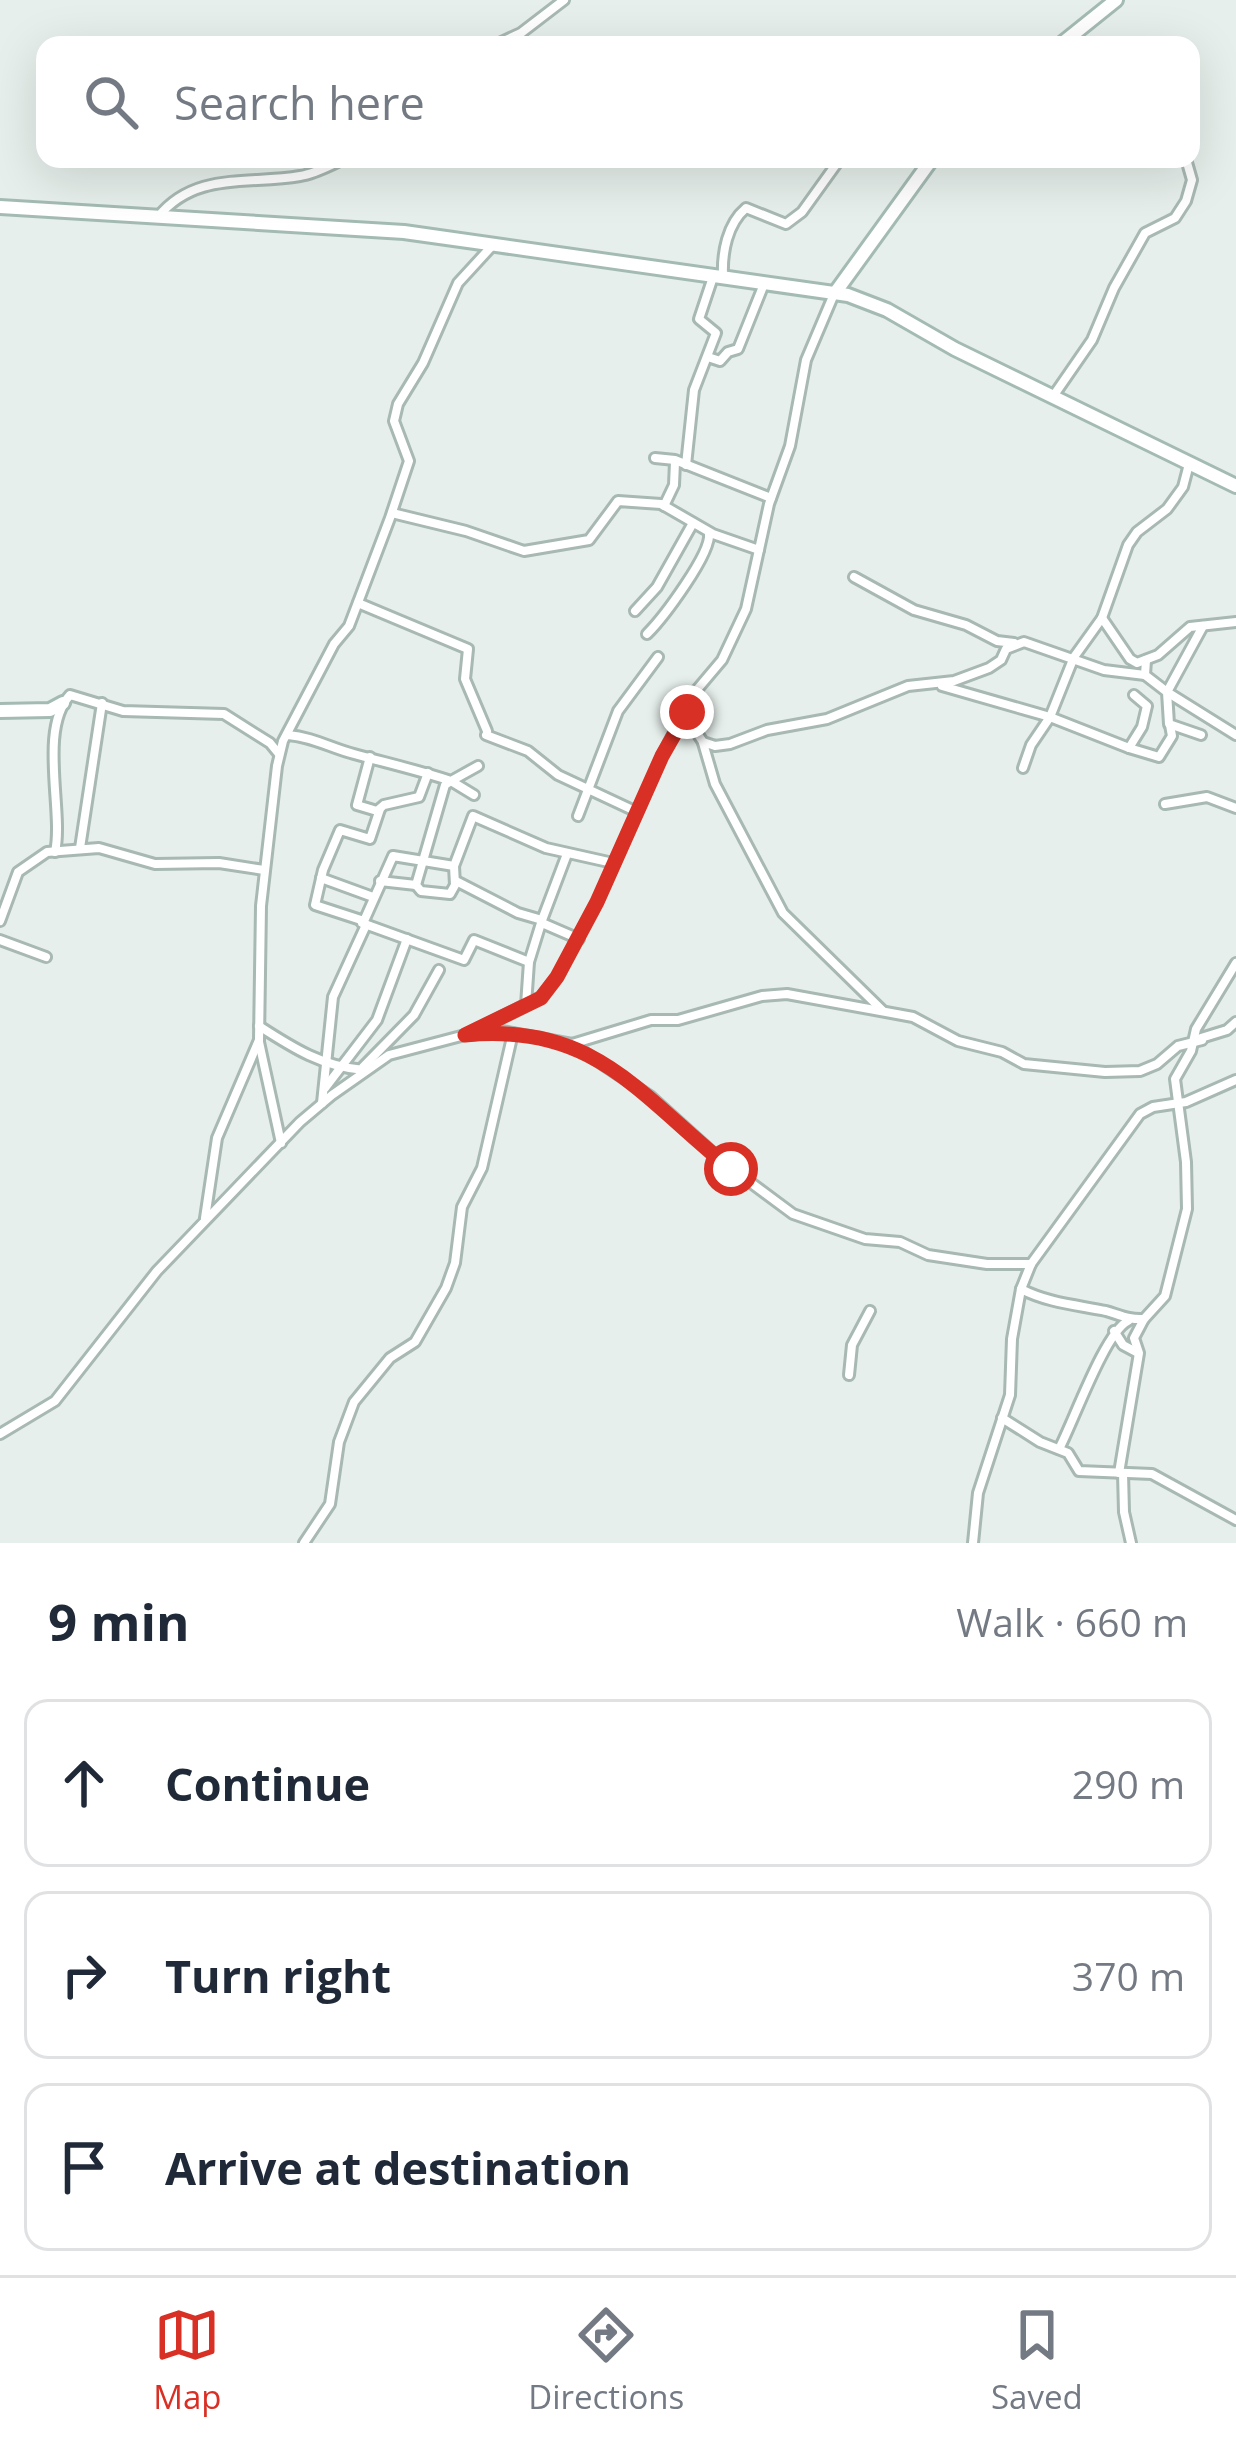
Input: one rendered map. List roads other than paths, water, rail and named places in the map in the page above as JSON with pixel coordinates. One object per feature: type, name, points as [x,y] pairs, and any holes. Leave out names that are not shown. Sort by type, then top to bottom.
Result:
[{"type":"main road","points":[[1071,36],[1116,0]]},
{"type":"main road","points":[[835,293],[925,168]]},
{"type":"main road","points":[[0,207],[404,232],[835,293],[887,310],[955,349],[1236,487]]},
{"type":"main road","points":[[0,711],[50,710],[63,704]]},
{"type":"street","points":[[514,36],[565,0]]},
{"type":"street","points":[[157,218],[178,197],[204,185],[302,176],[322,168]]},
{"type":"street","points":[[686,465],[694,390],[716,332],[699,319],[737,216],[746,208],[786,224],[802,212],[834,168]]},
{"type":"street","points":[[1054,395],[1092,340],[1145,233],[1175,218],[1186,201],[1192,180],[1189,168]]},
{"type":"street","points":[[281,1143],[259,1040],[264,870],[280,755],[286,735],[358,603],[392,513],[409,460],[394,421],[398,404],[423,363],[458,283],[491,247]]},
{"type":"street","points":[[707,357],[720,361],[738,349],[764,283]]},
{"type":"street","points":[[322,1098],[388,1055],[465,1035],[541,998],[557,977],[695,692],[722,660],[740,623],[771,498],[790,446],[806,360],[835,293]]},
{"type":"street","points":[[655,458],[675,460],[771,498]]},
{"type":"street","points":[[664,506],[674,485],[675,460]]},
{"type":"street","points":[[1023,768],[1074,657],[1102,618],[1128,545],[1183,487],[1190,463]]},
{"type":"street","points":[[392,513],[524,551],[589,540],[618,501],[664,506],[709,532],[759,550]]},
{"type":"street","points":[[635,611],[657,587],[693,523]]},
{"type":"street","points":[[647,634],[710,547],[709,532]]},
{"type":"street","points":[[854,577],[914,610],[966,625],[997,641],[1043,646],[1104,670],[1145,675],[1236,735]]},
{"type":"street","points":[[358,603],[468,649],[465,679],[487,733],[528,751],[558,775],[637,812]]},
{"type":"street","points":[[1102,618],[1137,663],[1158,655],[1190,627],[1236,622]]},
{"type":"street","points":[[935,685],[1050,717],[1159,757],[1172,736],[1167,692],[1203,626]]},
{"type":"street","points":[[703,742],[722,746],[767,730],[827,719],[908,686],[935,685],[988,668],[1015,643]]},
{"type":"street","points":[[578,816],[617,711],[658,657]]},
{"type":"street","points":[[1145,675],[1146,660]]},
{"type":"street","points":[[55,852],[52,754],[63,704],[70,695],[123,711],[224,714],[270,743],[280,755]]},
{"type":"street","points":[[1129,748],[1142,727],[1147,706],[1134,695]]},
{"type":"street","points":[[80,848],[102,703]]},
{"type":"street","points":[[686,715],[703,742],[715,784],[783,913],[883,1011]]},
{"type":"street","points":[[1169,724],[1201,735]]},
{"type":"street","points":[[286,735],[428,773],[474,795]]},
{"type":"street","points":[[370,757],[357,805],[376,811],[418,797],[428,773]]},
{"type":"street","points":[[416,885],[445,785],[478,766]]},
{"type":"street","points":[[1165,804],[1207,797],[1236,808]]},
{"type":"street","points":[[380,808],[370,838],[340,830],[315,905],[464,960],[474,940],[530,962]]},
{"type":"street","points":[[380,881],[416,885],[421,891],[445,896],[456,880],[454,866],[473,816],[567,854],[613,863]]},
{"type":"street","points":[[0,921],[18,872],[47,852],[116,850],[155,864],[219,863],[264,870]]},
{"type":"street","points":[[526,1005],[530,962],[541,921],[567,854]]},
{"type":"street","points":[[322,1098],[333,997],[393,856],[454,866]]},
{"type":"street","points":[[321,878],[373,897]]},
{"type":"street","points":[[456,880],[518,914],[579,939]]},
{"type":"street","points":[[0,1434],[55,1401],[158,1270],[322,1098],[376,1020],[407,939]]},
{"type":"street","points":[[0,940],[46,957]]},
{"type":"street","points":[[1131,1543],[1118,1473],[1139,1353],[1134,1338],[1165,1297],[1187,1208],[1174,1079],[1197,1040],[1196,1029],[1236,963]]},
{"type":"street","points":[[260,1026],[296,1050],[344,1069],[362,1070],[415,1015],[439,970]]},
{"type":"street","points":[[572,1044],[651,1020],[678,1020],[762,996],[787,994],[913,1017],[958,1040],[1024,1064],[1106,1072],[1157,1064],[1178,1046],[1228,1030],[1236,1022]]},
{"type":"street","points":[[465,1035],[512,1033],[572,1044],[650,1096],[722,1162],[793,1214],[865,1239],[900,1242],[928,1255],[987,1264],[1031,1264]]},
{"type":"street","points":[[304,1543],[330,1504],[339,1442],[354,1402],[390,1358],[415,1342],[446,1288],[455,1263],[462,1207],[482,1168],[512,1033]]},
{"type":"street","points":[[205,1220],[217,1138],[259,1040]]},
{"type":"street","points":[[987,1543],[973,1540],[978,1492],[1010,1395],[1012,1339],[1031,1264],[1140,1114],[1236,1080]]},
{"type":"street","points":[[1021,1289],[1051,1301],[1129,1320],[1144,1319]]},
{"type":"street","points":[[849,1376],[852,1345],[870,1311]]},
{"type":"street","points":[[1059,1449],[1073,1424],[1078,1399],[1104,1358],[1114,1331],[1129,1320]]},
{"type":"street","points":[[1114,1331],[1124,1345],[1139,1353]]},
{"type":"street","points":[[1002,1418],[1068,1453],[1079,1471],[1152,1474],[1236,1520]]}]
